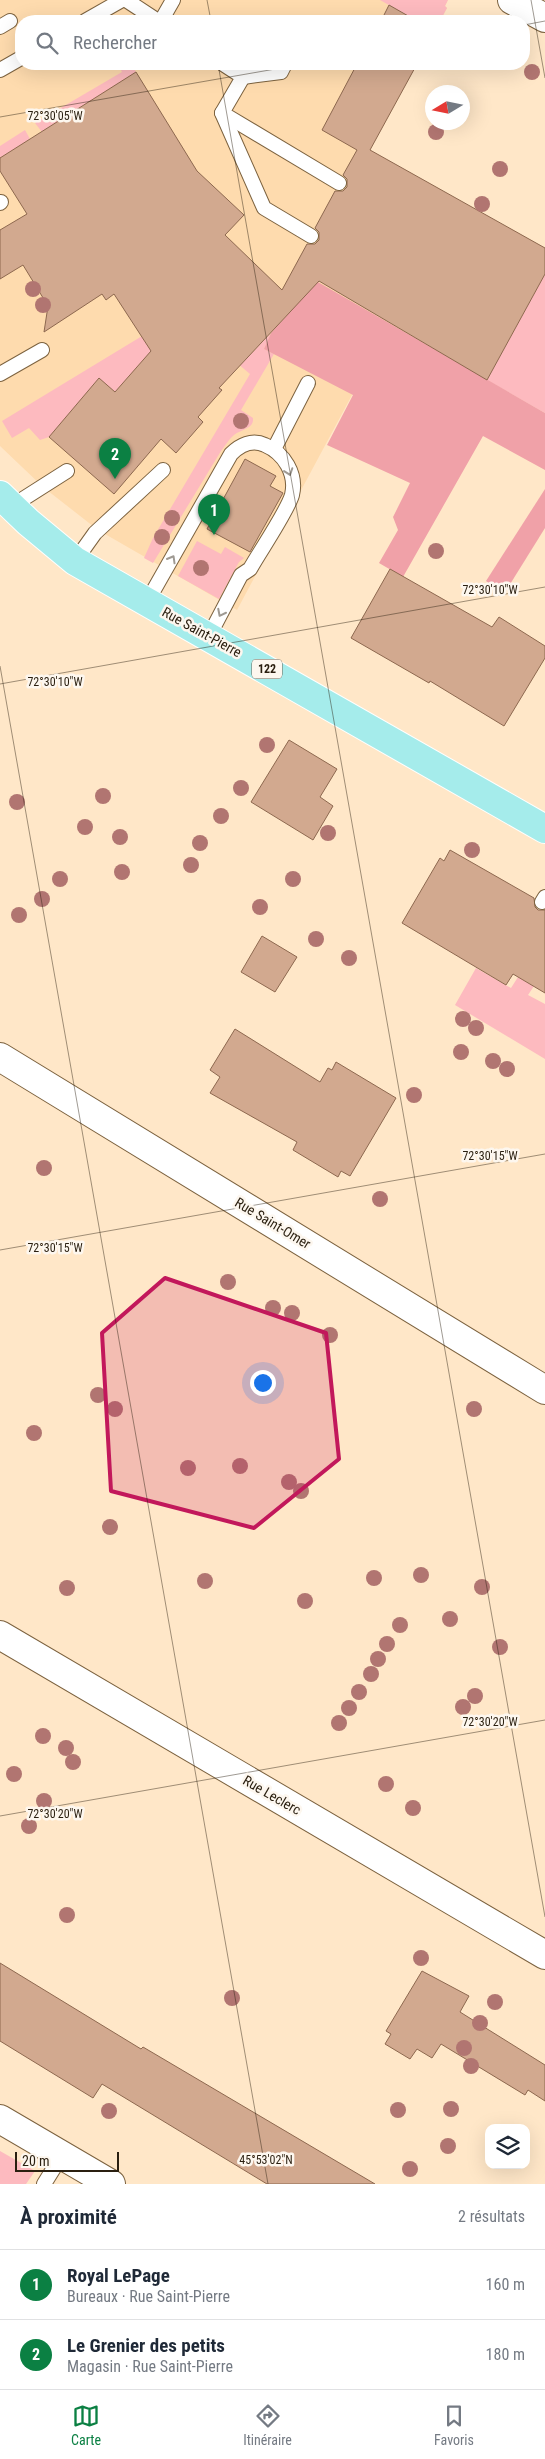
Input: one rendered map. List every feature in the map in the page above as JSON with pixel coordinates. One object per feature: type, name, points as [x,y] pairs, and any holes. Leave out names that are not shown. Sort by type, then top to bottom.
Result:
[{"type":"main road","name":"Rue Saint-Pierre","points":[[4,505],[75,561],[545,829]]},
{"type":"street","points":[[512,0],[545,18]]},
{"type":"street","name":"Rue Saint-Omer","points":[[0,1057],[545,1390]]},
{"type":"street","name":"Rue Leclerc","points":[[0,1635],[545,1955]]},
{"type":"street","points":[[0,2119],[111,2184]]},
{"type":"lane","points":[[96,15],[124,0],[150,15]]},
{"type":"lane","points":[[164,15],[173,0]]},
{"type":"lane","points":[[0,70],[15,61]]},
{"type":"lane","points":[[232,70],[243,77],[280,72],[281,70]]},
{"type":"lane","points":[[222,113],[243,77]]},
{"type":"lane","points":[[222,113],[339,183]]},
{"type":"lane","points":[[222,113],[264,208],[311,236]]},
{"type":"lane","points":[[0,374],[42,350]]},
{"type":"lane","points":[[274,449],[308,383]]},
{"type":"lane","points":[[148,602],[231,454],[239,447],[250,443],[261,443],[274,449],[284,458],[292,476],[291,497],[250,569],[241,575],[209,636]]},
{"type":"lane","points":[[75,561],[94,533],[163,470]]},
{"type":"lane","points":[[4,505],[67,471]]},
{"type":"lane","points":[[44,2184],[62,2155]]},
{"type":"highlighted area","points":[[165,1278],[326,1333],[339,1459],[254,1528],[111,1491],[102,1333]]},
{"type":"shaded area","points":[[0,0],[448,0],[443,15],[15,15],[15,70],[414,70],[370,150],[545,248],[545,274],[487,380],[390,324],[237,610],[98,530],[43,487],[0,446]]},
{"type":"shaded area","points":[[380,0],[448,0],[443,15],[406,15]]},
{"type":"shaded area","points":[[121,70],[135,70],[136,72],[42,132],[35,123],[122,72]]},
{"type":"shaded area","points":[[25,130],[30,139],[0,158],[0,146]]},
{"type":"shaded area","points":[[304,274],[545,413],[545,470],[483,436],[403,577],[379,563],[398,530],[393,517],[410,483],[327,445],[353,395],[264,349],[271,333],[297,304]]},
{"type":"shaded area","points":[[545,274],[545,413],[487,380]]},
{"type":"shaded area","points":[[180,313],[249,356],[271,333],[264,349],[274,354],[241,410],[253,418],[252,424],[234,435],[221,451],[153,563],[144,558],[153,538],[250,374],[193,326],[140,364],[115,392],[99,379],[49,437],[40,440],[29,428],[12,438],[2,421]]},
{"type":"shaded area","points":[[545,489],[545,528],[504,594],[486,581]]},
{"type":"shaded area","points":[[197,541],[221,554],[225,547],[244,558],[239,562],[219,599],[178,576]]},
{"type":"shaded area","points":[[476,968],[511,988],[518,977],[534,986],[528,995],[545,1004],[545,1059],[455,1005]]},
{"type":"shaded area","points":[[0,2151],[35,2171],[26,2184],[0,2184]]},
{"type":"building","points":[[389,5],[406,15],[384,15]]},
{"type":"building","points":[[354,70],[414,70],[370,150],[545,248],[545,274],[487,380],[319,281],[219,388],[222,390],[198,417],[203,422],[176,453],[161,439],[114,494],[49,437],[99,378],[115,392],[151,351],[114,294],[106,300],[102,294],[44,332],[48,306],[23,265],[0,279],[0,230],[27,214],[0,171],[0,158],[136,72],[197,171],[244,215],[225,235],[282,290],[307,244],[315,244],[319,240],[319,232],[315,228],[335,191],[343,191],[347,187],[347,179],[343,175],[357,150],[322,130]]},
{"type":"building","points":[[245,459],[276,476],[270,486],[283,493],[250,552],[207,529]]},
{"type":"building","points":[[390,569],[492,627],[499,617],[545,646],[545,658],[504,726],[430,681],[429,683],[351,638]]},
{"type":"building","points":[[289,740],[337,769],[320,797],[333,806],[313,840],[251,802]]},
{"type":"building","points":[[450,850],[534,898],[535,907],[538,910],[545,910],[545,993],[513,974],[506,985],[402,923],[440,858],[444,861]]},
{"type":"building","points":[[262,936],[297,957],[275,992],[241,972]]},
{"type":"building","points":[[235,1029],[320,1082],[328,1068],[332,1070],[336,1062],[396,1098],[350,1176],[341,1171],[338,1177],[293,1150],[297,1142],[210,1093],[220,1077],[210,1070]]},
{"type":"building","points":[[0,1963],[141,2049],[143,2047],[375,2184],[267,2184],[102,2084],[93,2098],[0,2041]]},
{"type":"building","points":[[422,1971],[469,1996],[460,2012],[545,2065],[545,2101],[528,2090],[525,2095],[441,2044],[432,2058],[417,2049],[410,2059],[385,2044],[391,2034],[386,2031]]},
{"type":"place","name":"Le Grenier des petits","points":[[115,479]]},
{"type":"place","name":"Royal LePage","points":[[214,535]]}]
